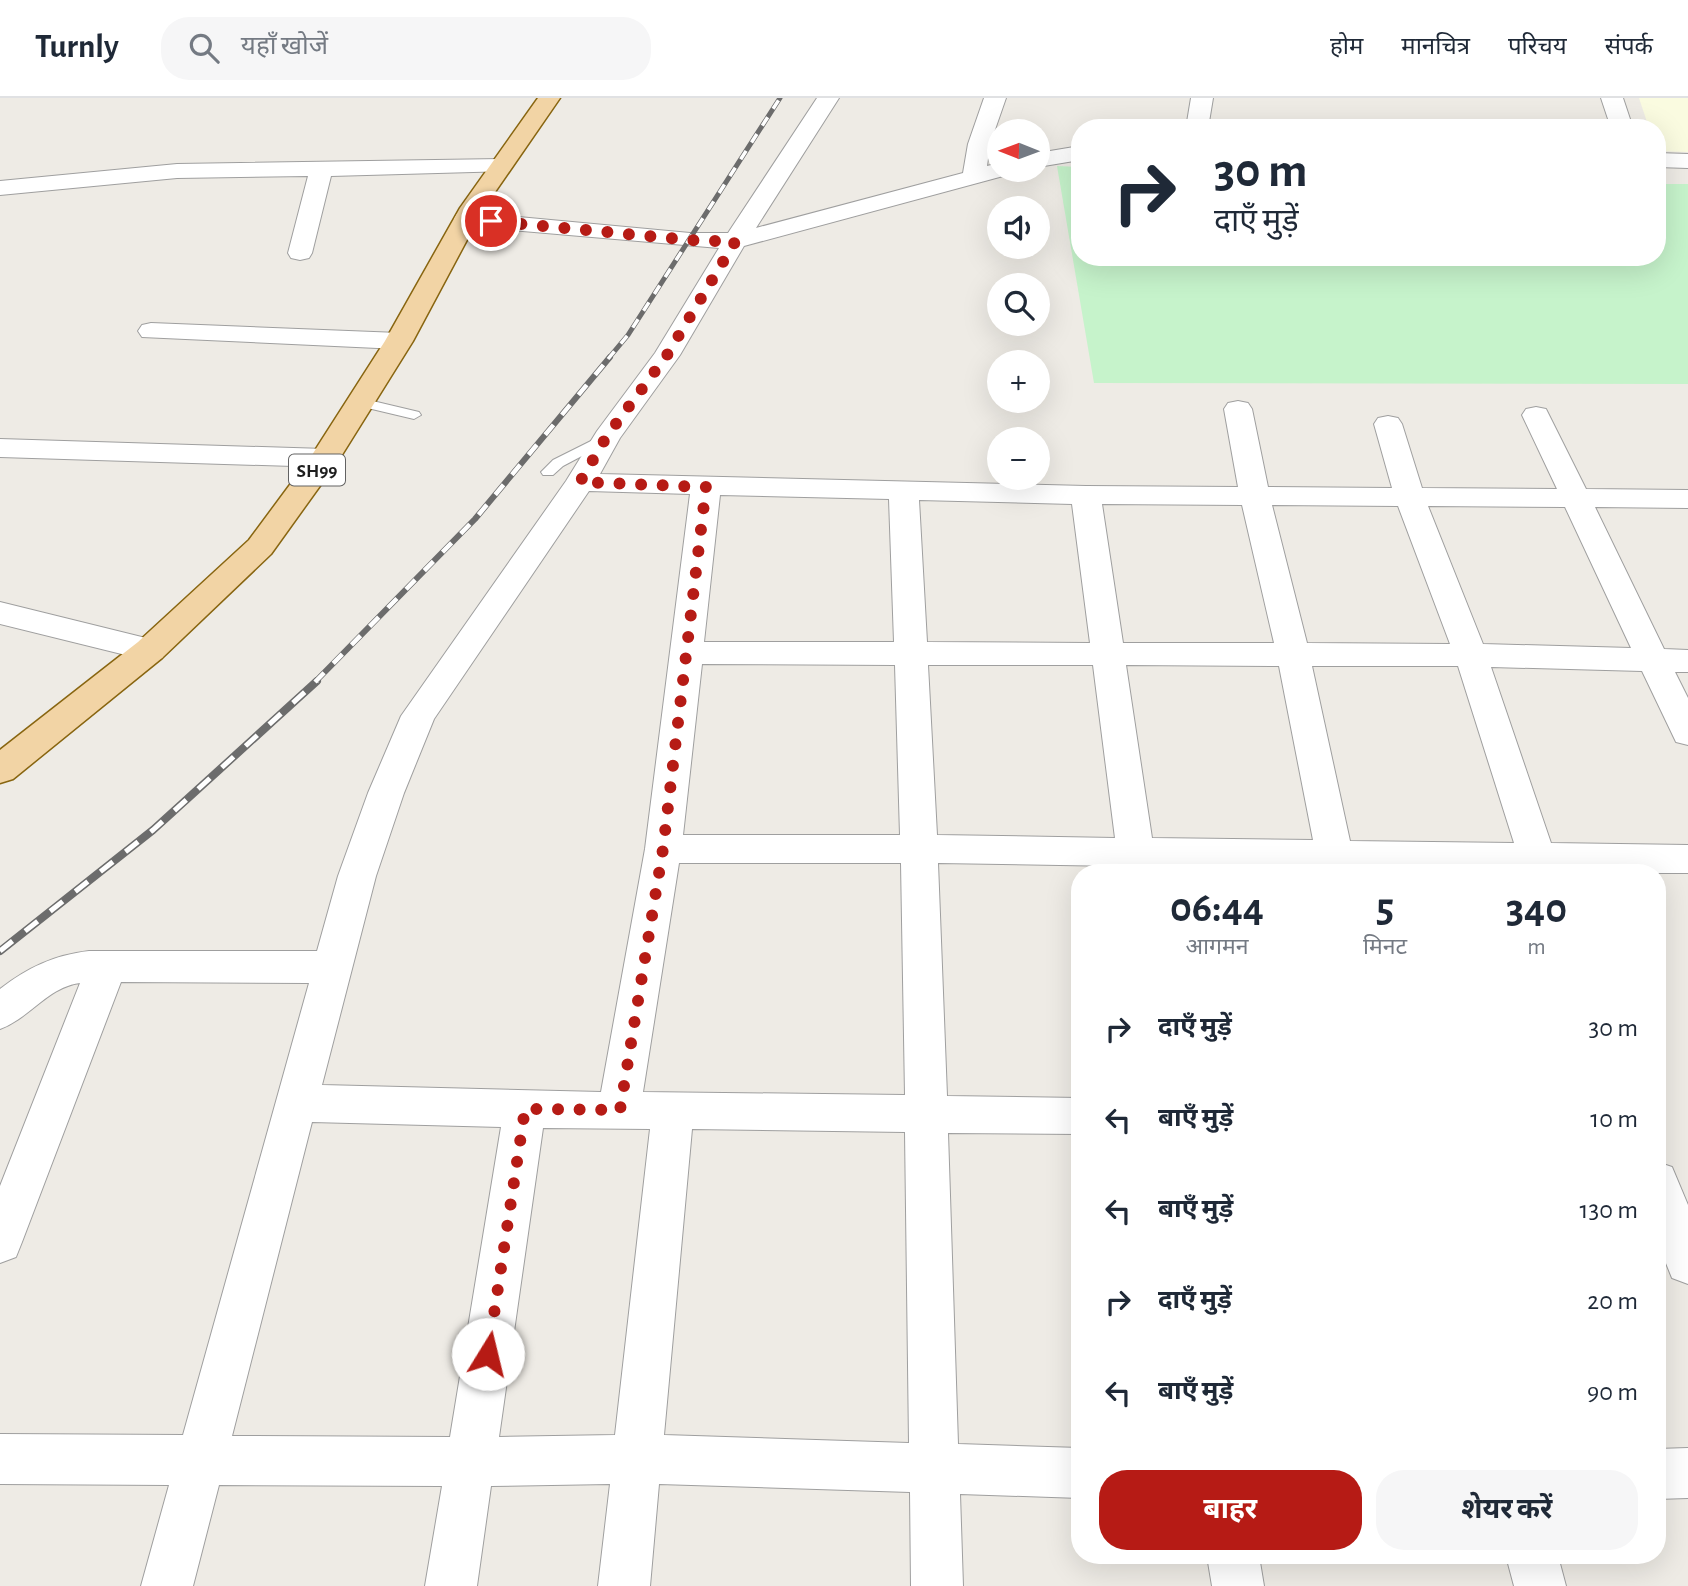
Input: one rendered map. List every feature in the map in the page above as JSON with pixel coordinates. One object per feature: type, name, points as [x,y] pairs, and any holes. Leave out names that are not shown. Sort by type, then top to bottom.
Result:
[{"type":"main road","name":"SH99","points":[[0,770],[150,650],[260,547],[325,458],[399,341],[466,219],[549,98]]},
{"type":"street","points":[[167,1586],[296,1103],[373,828],[418,716],[564,477],[607,436],[667,355],[735,242],[828,98]]},
{"type":"street","points":[[974,176],[979,144],[995,98]]},
{"type":"street","points":[[1198,119],[1202,98]]},
{"type":"street","points":[[1612,98],[1619,119]]},
{"type":"street","points":[[1050,158],[1071,154]]},
{"type":"street","points":[[1666,160],[1688,161]]},
{"type":"street","points":[[0,188],[177,170],[501,166]]},
{"type":"street","points":[[300,253],[322,167]]},
{"type":"street","points":[[466,219],[735,242],[987,173]]},
{"type":"street","points":[[151,331],[399,341]]},
{"type":"street","points":[[1238,409],[1336,864]]},
{"type":"street","points":[[1536,415],[1688,733]]},
{"type":"street","points":[[1388,424],[1410,498],[1471,655],[1539,864]]},
{"type":"street","points":[[0,448],[325,458]]},
{"type":"street","points":[[564,477],[706,487],[1086,495],[1688,499]]},
{"type":"street","points":[[620,1110],[663,849],[706,487]]},
{"type":"street","points":[[904,491],[919,849],[937,1586]]},
{"type":"street","points":[[1086,495],[1137,864]]},
{"type":"street","points":[[0,613],[150,650]]},
{"type":"street","points":[[686,653],[1471,655],[1688,661]]},
{"type":"street","points":[[663,849],[919,849],[1137,864],[1539,864],[1688,859]]},
{"type":"street","points":[[0,1012],[35,983],[57,971],[82,966],[333,967]]},
{"type":"street","points":[[0,1242],[107,966]]},
{"type":"street","points":[[296,1103],[525,1109],[1071,1116]]},
{"type":"street","points":[[451,1586],[525,1109]]},
{"type":"street","points":[[624,1586],[673,1110]]},
{"type":"street","points":[[1666,1205],[1688,1263]]},
{"type":"street","points":[[0,1460],[471,1462],[636,1459],[1071,1474]]},
{"type":"street","points":[[1666,1474],[1688,1473]]},
{"type":"street","points":[[1234,1564],[1238,1586]]},
{"type":"street","points":[[1534,1564],[1541,1586]]},
{"type":"lane","points":[[360,402],[414,415]]},
{"type":"shaded area","points":[[1639,98],[1688,98],[1688,152],[1666,151],[1666,119],[1646,119]]},
{"type":"green space","points":[[1057,166],[1071,167],[1071,248]]},
{"type":"green space","points":[[1666,184],[1688,184],[1688,384],[1094,383],[1074,266],[1666,266]]},
{"type":"railway","points":[[608,359],[628,335],[780,98]]},
{"type":"railway","points":[[315,682],[475,519],[610,357]]},
{"type":"railway","points":[[0,951],[153,830],[317,681]]},
{"type":"route","points":[[488,1354],[525,1109],[620,1110],[663,849],[706,487],[580,482],[607,436],[667,355],[735,242],[491,221]]}]
